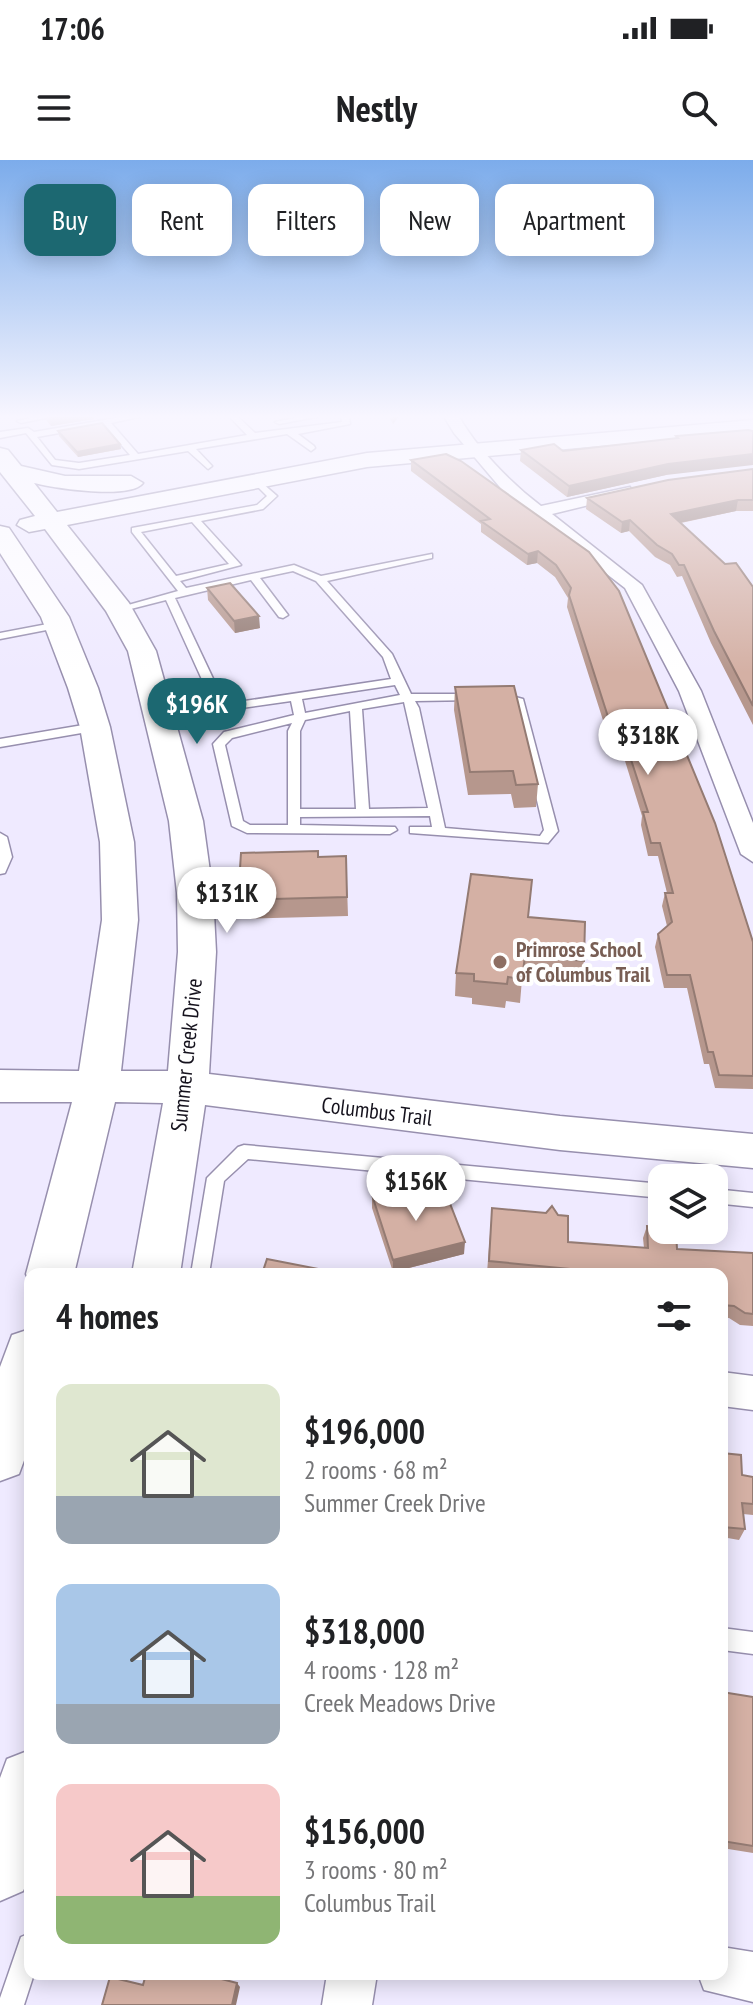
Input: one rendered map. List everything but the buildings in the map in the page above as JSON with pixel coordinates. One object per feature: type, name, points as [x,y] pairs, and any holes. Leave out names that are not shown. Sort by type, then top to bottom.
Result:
[{"type":"main road","name":"Summer Creek Drive","points":[[38,501],[119,609],[142,651],[128,722],[117,842],[120,920],[98,1084],[52,1268]]},
{"type":"main road","points":[[4,522],[73,501]]},
{"type":"main road","points":[[45,510],[113,508],[148,501]]},
{"type":"main road","points":[[79,556],[81,541],[113,508]]},
{"type":"main road","name":"Summer Creek Drive","points":[[4,522],[9,554],[128,722],[186,821],[195,893],[197,952],[186,1087],[157,1268]]},
{"type":"main road","name":"Columbus Trail","points":[[0,1086],[98,1084],[186,1087],[560,1133],[753,1151]]},
{"type":"main road","points":[[0,1456],[24,1372]]},
{"type":"main road","points":[[0,1868],[24,1799]]},
{"type":"street","points":[[524,501],[633,585],[690,691],[753,854]]},
{"type":"street","points":[[539,512],[586,501]]},
{"type":"street","points":[[728,1390],[753,1393]]},
{"type":"street","points":[[728,1973],[753,1977]]},
{"type":"street","points":[[347,2005],[351,1980]]},
{"type":"lane","points":[[184,592],[135,530],[197,522],[260,507],[266,501]]},
{"type":"lane","points":[[159,559],[183,567],[214,558],[197,535],[197,522]]},
{"type":"lane","points":[[175,579],[236,565],[197,522]]},
{"type":"lane","points":[[320,579],[429,556]]},
{"type":"lane","points":[[119,609],[294,568],[320,579],[388,656],[405,698],[413,708],[439,830]]},
{"type":"lane","points":[[253,576],[283,615]]},
{"type":"lane","points":[[169,596],[221,708]]},
{"type":"lane","points":[[0,636],[58,625]]},
{"type":"lane","points":[[0,743],[398,681]]},
{"type":"lane","points":[[390,830],[247,829],[237,823],[219,744],[228,735],[300,717],[405,698],[495,696],[519,701],[551,831],[543,840],[522,840],[415,830]]},
{"type":"lane","points":[[294,830],[294,731],[300,717],[296,697]]},
{"type":"lane","points":[[356,707],[363,813]]},
{"type":"lane","points":[[294,813],[435,812]]},
{"type":"lane","points":[[0,837],[5,857],[0,870]]},
{"type":"lane","points":[[201,1268],[216,1178],[244,1152],[648,1190]]},
{"type":"lane","points":[[728,1197],[753,1200]]},
{"type":"lane","points":[[728,1640],[753,1643]]},
{"type":"lane","points":[[11,2005],[24,1965]]},
{"type":"place","name":"Primrose School of Columbus Trail","points":[[500,962]]}]
